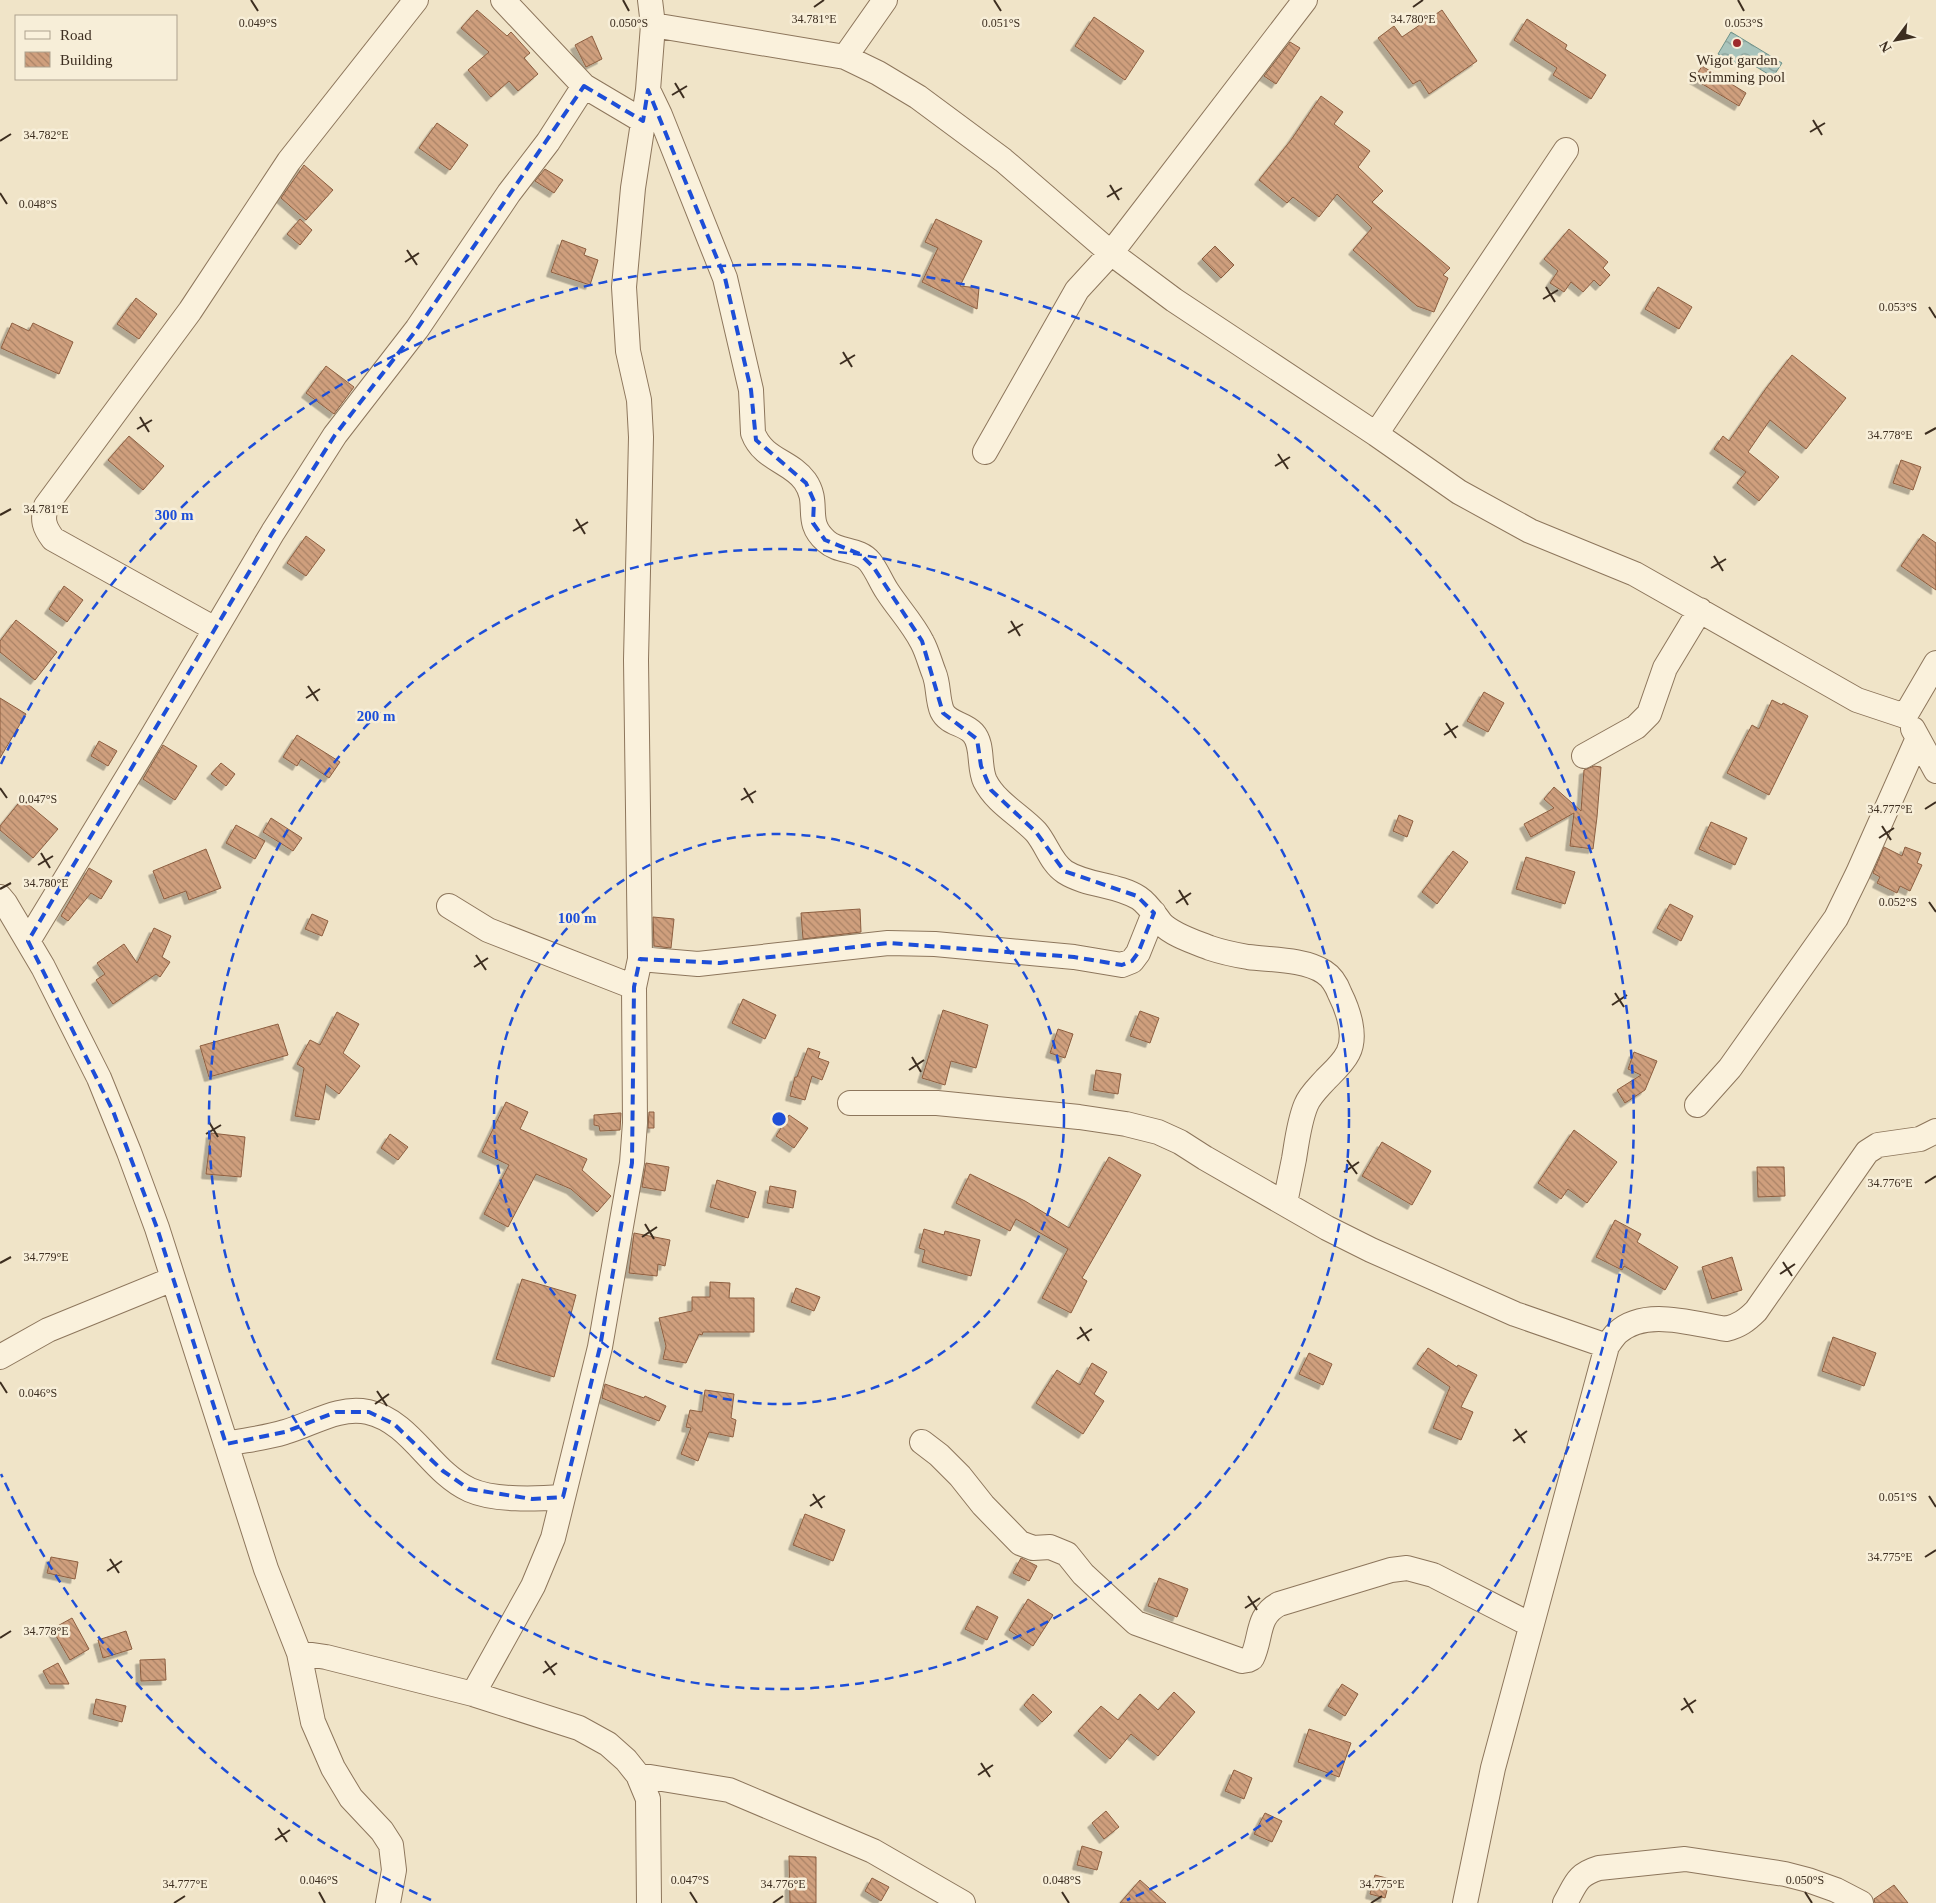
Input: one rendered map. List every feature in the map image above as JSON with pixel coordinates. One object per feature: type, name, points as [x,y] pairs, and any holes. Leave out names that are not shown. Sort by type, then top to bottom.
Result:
[{"type":"street","points":[[215,630],[54,539],[46,530],[42,518],[46,506],[190,311],[289,161],[341,98],[416,0]]},
{"type":"street","points":[[503,0],[584,86],[643,121]]},
{"type":"street","points":[[472,1694],[533,1586],[553,1538],[600,1347],[632,1163],[635,1123],[634,987],[640,959],[636,660],[641,437],[639,400],[628,350],[624,287],[633,188],[648,90],[653,25],[650,0]]},
{"type":"street","points":[[845,57],[885,0]]},
{"type":"street","points":[[985,452],[1077,290],[1111,252],[1305,0]]},
{"type":"street","points":[[653,25],[845,57],[878,73],[918,97],[1003,160],[1111,252],[1174,300],[1376,434],[1459,492],[1530,532],[1635,574],[1857,700],[1905,716],[1936,771]]},
{"type":"street","points":[[28,940],[147,745],[272,532],[335,435],[418,329],[508,192],[548,142],[584,86]]},
{"type":"street","points":[[648,90],[660,115],[725,278],[751,390],[753,433],[756,440],[768,454],[796,471],[806,483],[814,501],[813,523],[825,540],[832,546],[860,554],[874,568],[885,588],[922,641],[934,673],[943,713],[948,718],[968,729],[977,739],[980,766],[990,790],[1036,832],[1053,860],[1064,871],[1137,896],[1166,927],[1210,948],[1245,956],[1287,961],[1323,971],[1334,982],[1341,996],[1350,1028],[1350,1046],[1348,1054],[1314,1092],[1306,1104],[1298,1132],[1285,1203]]},
{"type":"street","points":[[1376,434],[1566,150]]},
{"type":"street","points":[[1584,756],[1636,727],[1649,714],[1665,668],[1700,610]]},
{"type":"street","points":[[1905,716],[1936,663]]},
{"type":"street","points":[[1696,1105],[1730,1068],[1836,918],[1918,738]]},
{"type":"street","points":[[0,896],[43,967],[102,1086],[157,1228],[266,1570],[299,1654],[313,1722],[333,1768],[351,1798],[388,1838],[391,1845],[394,1870],[388,1903]]},
{"type":"street","points":[[449,906],[488,930],[634,987]]},
{"type":"street","points":[[640,959],[698,964],[888,943],[935,944],[1074,957],[1122,965],[1132,961],[1138,952],[1154,913]]},
{"type":"street","points":[[850,1103],[936,1103],[1078,1117],[1126,1124],[1158,1132],[1180,1142],[1327,1228],[1371,1250],[1515,1314],[1607,1346]]},
{"type":"street","points":[[1468,1901],[1493,1768],[1607,1346],[1616,1334],[1626,1327],[1648,1320],[1664,1320],[1726,1329],[1736,1327],[1756,1312],[1867,1152],[1884,1144],[1920,1140],[1936,1131]]},
{"type":"street","points":[[0,1357],[48,1330],[173,1279]]},
{"type":"street","points":[[226,1444],[285,1432],[336,1412],[348,1410],[369,1412],[383,1417],[394,1424],[409,1436],[443,1471],[469,1490],[532,1499],[563,1496]]},
{"type":"street","points":[[922,1442],[939,1455],[960,1476],[983,1505],[1020,1543],[1033,1548],[1050,1547],[1067,1554],[1084,1574],[1136,1623],[1242,1660],[1252,1658],[1262,1622],[1270,1609],[1279,1604],[1391,1570],[1408,1568],[1433,1575],[1531,1625]]},
{"type":"street","points":[[299,1654],[326,1657],[472,1694],[579,1728],[608,1744],[626,1760],[638,1775],[648,1799],[649,1903]]},
{"type":"street","points":[[638,1775],[729,1790],[873,1851],[962,1903]]},
{"type":"street","points":[[1565,1903],[1576,1881],[1589,1871],[1599,1868],[1685,1859],[1784,1874],[1836,1890],[1861,1903]]},
{"type":"highlighted area","points":[[584,86],[643,121],[648,90],[725,278],[751,390],[756,440],[806,483],[814,501],[813,523],[825,540],[860,554],[874,568],[922,641],[943,713],[977,739],[981,766],[991,790],[1036,832],[1064,871],[1137,896],[1154,913],[1138,953],[1132,961],[1122,965],[1074,957],[888,943],[720,963],[640,959],[634,987],[632,1163],[600,1347],[563,1497],[532,1499],[469,1489],[443,1471],[394,1424],[369,1412],[336,1412],[285,1432],[226,1444],[157,1228],[113,1111],[28,941],[273,532],[335,435],[417,329]]},
{"type":"water","name":"Wigot garden Swimming pool","points":[[1731,32],[1782,63],[1773,77],[1740,57],[1735,64],[1718,54]]},
{"type":"building","points":[[477,10],[507,36],[511,32],[530,53],[524,58],[538,74],[518,91],[509,81],[491,97],[468,70],[489,52],[461,28]]},
{"type":"building","points":[[1442,10],[1477,61],[1429,94],[1420,80],[1413,84],[1378,38],[1394,26],[1402,37]]},
{"type":"building","points":[[1094,17],[1144,51],[1125,80],[1075,46]]},
{"type":"building","points":[[1527,19],[1567,45],[1565,49],[1606,75],[1591,99],[1553,75],[1557,68],[1514,40]]},
{"type":"building","points":[[592,36],[602,59],[586,67],[575,45]]},
{"type":"building","points":[[1290,42],[1300,48],[1276,84],[1264,76]]},
{"type":"building","points":[[1702,66],[1746,93],[1739,106],[1694,79]]},
{"type":"building","points":[[1321,96],[1343,112],[1334,124],[1370,151],[1358,167],[1383,191],[1372,202],[1450,268],[1443,275],[1448,278],[1434,312],[1417,306],[1353,250],[1372,228],[1337,194],[1319,217],[1293,197],[1287,203],[1259,180],[1291,140]]},
{"type":"building","points":[[437,123],[468,145],[450,170],[419,148]]},
{"type":"building","points":[[304,165],[333,190],[306,220],[281,198]]},
{"type":"building","points":[[545,169],[563,180],[554,193],[535,181]]},
{"type":"building","points":[[300,219],[312,230],[300,245],[287,234]]},
{"type":"building","points":[[936,219],[982,241],[960,286],[979,288],[977,309],[922,282],[938,248],[925,242]]},
{"type":"building","points":[[1569,229],[1608,262],[1603,268],[1610,275],[1600,286],[1594,280],[1583,292],[1571,282],[1564,292],[1550,283],[1558,271],[1544,259]]},
{"type":"building","points":[[562,240],[586,249],[584,255],[598,260],[590,285],[551,272]]},
{"type":"building","points":[[1215,246],[1234,265],[1221,278],[1202,259]]},
{"type":"building","points":[[1658,287],[1692,307],[1679,329],[1645,309]]},
{"type":"building","points":[[136,298],[157,314],[139,339],[117,324]]},
{"type":"building","points":[[12,323],[29,331],[33,323],[73,342],[59,374],[1,348]]},
{"type":"building","points":[[1792,355],[1846,398],[1806,449],[1770,420],[1748,452],[1779,477],[1759,501],[1737,483],[1746,472],[1714,449],[1723,436],[1729,441]]},
{"type":"building","points":[[326,366],[354,387],[334,414],[306,393]]},
{"type":"building","points":[[129,436],[164,466],[143,490],[108,460]]},
{"type":"building","points":[[1901,460],[1921,467],[1913,490],[1893,483]]},
{"type":"building","points":[[1923,534],[1936,543],[1936,590],[1901,566]]},
{"type":"building","points":[[306,536],[325,550],[306,576],[287,563]]},
{"type":"building","points":[[64,586],[83,600],[67,622],[49,609]]},
{"type":"building","points":[[16,620],[57,652],[35,680],[0,652],[0,641]]},
{"type":"building","points":[[1484,692],[1504,703],[1488,732],[1467,721]]},
{"type":"building","points":[[0,698],[26,714],[0,758]]},
{"type":"building","points":[[1772,700],[1782,705],[1783,703],[1808,716],[1769,795],[1727,773],[1752,725],[1759,729]]},
{"type":"building","points":[[297,735],[340,762],[329,778],[301,759],[297,766],[283,757]]},
{"type":"building","points":[[99,741],[117,751],[108,766],[91,756]]},
{"type":"building","points":[[163,745],[197,766],[175,800],[143,779]]},
{"type":"building","points":[[221,763],[235,774],[226,786],[211,774]]},
{"type":"building","points":[[1594,766],[1601,767],[1593,849],[1570,846],[1574,813],[1531,837],[1524,824],[1554,808],[1544,799],[1554,787],[1581,811],[1584,770]]},
{"type":"building","points":[[22,799],[58,829],[33,858],[0,830],[0,826]]},
{"type":"building","points":[[1399,815],[1413,821],[1407,837],[1393,831]]},
{"type":"building","points":[[271,818],[302,838],[293,851],[263,832]]},
{"type":"building","points":[[1711,822],[1747,838],[1735,865],[1699,849]]},
{"type":"building","points":[[236,825],[265,841],[255,859],[226,843]]},
{"type":"building","points":[[1884,847],[1902,856],[1905,847],[1921,853],[1917,863],[1922,865],[1910,891],[1900,886],[1897,893],[1877,883],[1880,877],[1873,873]]},
{"type":"building","points":[[206,849],[221,888],[189,900],[186,891],[164,899],[153,871]]},
{"type":"building","points":[[1453,851],[1468,862],[1437,904],[1422,892]]},
{"type":"building","points":[[1526,857],[1575,872],[1565,904],[1516,889]]},
{"type":"building","points":[[89,868],[112,881],[101,899],[91,893],[68,921],[61,916]]},
{"type":"building","points":[[1670,904],[1693,916],[1681,941],[1657,928]]},
{"type":"building","points":[[860,909],[861,932],[803,939],[801,913]]},
{"type":"building","points":[[312,914],[328,921],[322,936],[305,929]]},
{"type":"building","points":[[653,917],[674,919],[671,948],[654,946]]},
{"type":"building","points":[[154,928],[171,936],[162,957],[170,962],[160,977],[156,974],[113,1004],[96,980],[105,974],[97,963],[124,944],[137,963]]},
{"type":"building","points":[[743,999],[776,1015],[765,1039],[732,1023]]},
{"type":"building","points":[[943,1010],[988,1025],[976,1068],[951,1061],[945,1085],[922,1078]]},
{"type":"building","points":[[1140,1011],[1159,1018],[1150,1043],[1130,1036]]},
{"type":"building","points":[[337,1012],[359,1024],[343,1053],[360,1066],[339,1094],[326,1084],[319,1120],[295,1116],[304,1068],[297,1064],[310,1040],[320,1045]]},
{"type":"building","points":[[278,1024],[288,1055],[209,1077],[200,1046]]},
{"type":"building","points":[[1058,1029],[1073,1034],[1065,1058],[1050,1053]]},
{"type":"building","points":[[808,1048],[820,1052],[818,1058],[829,1062],[822,1080],[812,1076],[805,1100],[790,1096],[795,1077],[797,1077]]},
{"type":"building","points":[[1634,1052],[1657,1061],[1645,1090],[1625,1103],[1617,1090],[1641,1075],[1628,1069]]},
{"type":"building","points":[[1096,1070],[1121,1074],[1118,1094],[1093,1090]]},
{"type":"building","points":[[506,1102],[528,1112],[520,1129],[587,1159],[582,1170],[611,1196],[597,1212],[571,1189],[536,1174],[508,1227],[484,1214],[509,1165],[482,1152]]},
{"type":"building","points":[[649,1112],[654,1112],[654,1128],[648,1128]]},
{"type":"building","points":[[621,1113],[620,1130],[600,1131],[599,1126],[594,1125],[594,1115]]},
{"type":"building","points":[[789,1115],[808,1128],[794,1148],[776,1136]]},
{"type":"building","points":[[1574,1130],[1617,1162],[1587,1203],[1568,1189],[1561,1199],[1538,1183]]},
{"type":"building","points":[[211,1133],[245,1137],[241,1177],[206,1174]]},
{"type":"building","points":[[390,1134],[408,1147],[398,1160],[381,1148]]},
{"type":"building","points":[[1382,1142],[1431,1171],[1412,1205],[1362,1176]]},
{"type":"building","points":[[1109,1157],[1141,1175],[1082,1278],[1087,1281],[1071,1313],[1042,1298],[1068,1249],[1016,1219],[1010,1231],[956,1203],[970,1174],[1025,1201],[1069,1228]]},
{"type":"building","points":[[646,1163],[669,1167],[665,1191],[642,1187]]},
{"type":"building","points":[[1757,1167],[1784,1167],[1785,1196],[1758,1197]]},
{"type":"building","points":[[717,1180],[756,1192],[748,1218],[710,1207]]},
{"type":"building","points":[[770,1186],[796,1191],[793,1208],[767,1203]]},
{"type":"building","points":[[1615,1220],[1641,1234],[1637,1242],[1678,1267],[1665,1290],[1624,1266],[1622,1270],[1596,1257]]},
{"type":"building","points":[[924,1229],[944,1235],[945,1231],[980,1240],[971,1276],[922,1262],[925,1250],[919,1248]]},
{"type":"building","points":[[634,1233],[670,1240],[665,1266],[658,1264],[657,1276],[629,1273]]},
{"type":"building","points":[[1732,1257],[1742,1290],[1712,1299],[1702,1267]]},
{"type":"building","points":[[522,1279],[576,1295],[554,1377],[496,1359]]},
{"type":"building","points":[[710,1282],[730,1283],[729,1298],[754,1298],[754,1332],[703,1332],[702,1335],[699,1334],[686,1363],[663,1359],[666,1346],[659,1318],[692,1311],[692,1297],[710,1297]]},
{"type":"building","points":[[796,1288],[820,1297],[814,1311],[791,1302]]},
{"type":"building","points":[[1833,1337],[1876,1353],[1864,1386],[1822,1371]]},
{"type":"building","points":[[1428,1348],[1457,1367],[1458,1365],[1477,1375],[1461,1407],[1473,1412],[1461,1440],[1433,1428],[1450,1387],[1417,1364]]},
{"type":"building","points":[[1309,1353],[1332,1364],[1323,1385],[1299,1374]]},
{"type":"building","points":[[1092,1363],[1107,1372],[1094,1394],[1104,1401],[1083,1434],[1036,1403],[1057,1370],[1080,1385]]},
{"type":"building","points":[[605,1384],[644,1398],[645,1396],[666,1406],[659,1421],[602,1398]]},
{"type":"building","points":[[705,1390],[734,1394],[731,1418],[736,1420],[733,1437],[709,1432],[698,1461],[681,1454],[691,1428],[686,1427],[690,1410],[702,1412]]},
{"type":"building","points":[[805,1514],[845,1530],[833,1561],[793,1545]]},
{"type":"building","points":[[51,1557],[78,1562],[75,1579],[47,1573]]},
{"type":"building","points":[[1021,1558],[1037,1566],[1029,1581],[1013,1573]]},
{"type":"building","points":[[1159,1578],[1188,1589],[1177,1617],[1148,1606]]},
{"type":"building","points":[[1028,1599],[1053,1615],[1033,1646],[1009,1630]]},
{"type":"building","points":[[977,1606],[998,1617],[987,1640],[965,1629]]},
{"type":"building","points":[[72,1618],[89,1649],[70,1660],[52,1629]]},
{"type":"building","points":[[126,1631],[132,1649],[103,1658],[98,1640]]},
{"type":"building","points":[[165,1659],[166,1680],[141,1681],[140,1660]]},
{"type":"building","points":[[58,1663],[69,1684],[50,1684],[43,1671]]},
{"type":"building","points":[[1342,1684],[1358,1694],[1345,1716],[1328,1706]]},
{"type":"building","points":[[1174,1692],[1195,1712],[1158,1756],[1131,1734],[1110,1759],[1078,1731],[1101,1706],[1118,1720],[1140,1694],[1158,1710]]},
{"type":"building","points":[[1033,1694],[1052,1712],[1042,1722],[1024,1705]]},
{"type":"building","points":[[96,1699],[126,1706],[122,1722],[93,1714]]},
{"type":"building","points":[[1309,1729],[1351,1743],[1339,1777],[1298,1762]]},
{"type":"building","points":[[1234,1770],[1252,1778],[1244,1799],[1225,1791]]},
{"type":"building","points":[[1106,1811],[1119,1827],[1104,1839],[1092,1823]]},
{"type":"building","points":[[1265,1813],[1282,1821],[1272,1842],[1254,1834]]},
{"type":"building","points":[[1082,1846],[1102,1852],[1097,1870],[1077,1865]]},
{"type":"building","points":[[789,1856],[816,1857],[816,1903],[790,1903]]},
{"type":"building","points":[[1375,1875],[1390,1879],[1385,1898],[1370,1894]]},
{"type":"building","points":[[872,1878],[889,1887],[881,1901],[865,1891]]},
{"type":"building","points":[[1140,1880],[1166,1903],[1120,1903]]},
{"type":"building","points":[[1894,1885],[1908,1903],[1875,1903],[1874,1899]]},
{"type":"place","name":"Wigot garden Swimming pool","points":[[1737,43]]}]
